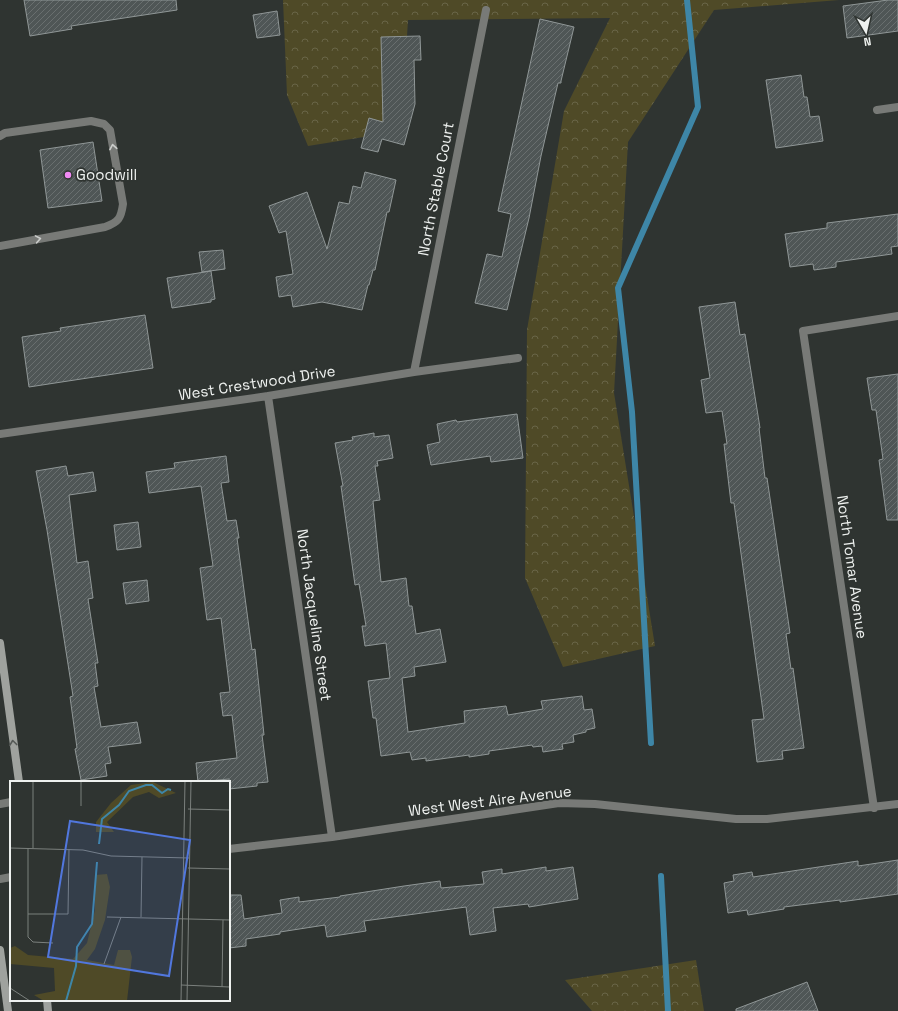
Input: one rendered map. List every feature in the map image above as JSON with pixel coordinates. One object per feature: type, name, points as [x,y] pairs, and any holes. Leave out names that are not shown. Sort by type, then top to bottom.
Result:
[{"type":"main road","points":[[0,643],[19,781]]},
{"type":"main road","points":[[0,950],[8,1011]]},
{"type":"main road","points":[[47,1001],[48,1011]]},
{"type":"street","name":"North Stable Court","points":[[414,372],[486,10]]},
{"type":"street","points":[[877,110],[898,107]]},
{"type":"street","points":[[0,136],[5,133],[91,121],[104,124],[110,130],[123,204],[122,216],[114,224],[105,228],[0,246]]},
{"type":"street","name":"North Tomar Avenue","points":[[874,808],[803,331],[898,316]]},
{"type":"street","name":"West Crestwood Drive","points":[[0,434],[268,396],[414,372],[518,358]]},
{"type":"street","name":"North Jacqueline Street","points":[[268,396],[332,837]]},
{"type":"street","points":[[0,804],[10,802]]},
{"type":"street","name":"West West Aire Avenue","points":[[230,850],[332,837],[559,803],[595,804],[736,819],[767,820],[898,804]]},
{"type":"street","points":[[0,878],[10,877]]},
{"type":"green space","points":[[283,0],[839,0],[714,10],[628,142],[614,393],[655,646],[563,667],[525,578],[527,330],[564,111],[610,18],[408,20],[401,131],[308,146],[287,95]]},
{"type":"green space","points":[[696,960],[704,1011],[592,1011],[565,980]]},
{"type":"building","points":[[24,0],[176,0],[177,10],[71,26],[72,29],[30,36]]},
{"type":"building","points":[[898,0],[898,31],[847,38],[843,6]]},
{"type":"building","points":[[277,11],[280,35],[257,38],[253,15]]},
{"type":"building","points":[[540,19],[574,27],[561,83],[558,83],[541,156],[529,218],[507,310],[475,303],[487,254],[502,257],[511,214],[498,211]]},
{"type":"building","points":[[420,36],[421,60],[414,60],[415,104],[404,145],[382,139],[378,152],[361,148],[369,118],[383,122],[381,37]]},
{"type":"building","points":[[801,75],[804,97],[807,97],[810,117],[819,116],[823,141],[776,148],[766,80]]},
{"type":"building","points":[[93,142],[102,201],[48,208],[40,150]]},
{"type":"building","points":[[365,172],[396,180],[389,212],[387,212],[375,270],[373,270],[368,285],[362,310],[322,302],[293,307],[291,295],[279,297],[276,277],[293,274],[286,231],[279,233],[269,206],[307,192],[327,249],[339,202],[349,204],[353,186],[361,188]]},
{"type":"building","points":[[898,214],[898,246],[891,247],[892,254],[836,262],[836,267],[814,270],[813,264],[790,267],[785,234],[827,228],[827,223]]},
{"type":"building","points":[[223,250],[225,269],[202,272],[199,252]]},
{"type":"building","points":[[211,271],[215,299],[211,300],[211,302],[172,308],[167,278]]},
{"type":"building","points":[[735,302],[740,335],[745,334],[760,428],[765,478],[767,478],[790,633],[786,634],[791,669],[793,668],[804,748],[782,751],[783,759],[757,762],[752,720],[764,719],[734,503],[731,503],[724,444],[727,444],[722,411],[706,413],[701,380],[710,378],[699,307]]},
{"type":"building","points":[[145,315],[153,368],[29,387],[22,337],[61,331],[60,328]]},
{"type":"building","points":[[898,374],[898,520],[887,520],[879,460],[883,459],[876,410],[872,410],[867,378]]},
{"type":"building","points":[[517,414],[523,458],[491,462],[490,456],[431,465],[427,445],[440,442],[437,424],[456,420],[457,422]]},
{"type":"building","points":[[374,433],[374,437],[389,435],[393,458],[377,461],[378,466],[375,466],[380,500],[373,501],[381,582],[406,578],[409,606],[412,606],[416,634],[440,629],[446,662],[414,667],[415,676],[402,678],[408,732],[465,723],[464,711],[506,706],[508,715],[543,709],[541,701],[582,696],[584,710],[592,709],[595,728],[573,735],[574,742],[562,744],[563,749],[543,752],[542,746],[533,747],[532,745],[489,751],[489,754],[469,757],[469,755],[426,761],[426,758],[412,760],[410,752],[381,756],[376,718],[373,718],[368,681],[390,678],[386,643],[365,646],[362,626],[366,626],[359,584],[355,585],[341,486],[343,486],[335,443],[353,440],[352,437]]},
{"type":"building","points":[[226,456],[229,482],[221,483],[227,521],[236,520],[239,538],[237,538],[252,650],[255,649],[264,735],[262,735],[268,782],[257,783],[257,786],[230,789],[229,779],[198,781],[196,763],[237,758],[232,715],[223,716],[220,693],[230,692],[221,618],[207,620],[200,568],[213,566],[201,486],[149,493],[146,472],[175,468],[174,463]]},
{"type":"building","points":[[66,466],[68,476],[93,472],[96,491],[69,495],[77,563],[88,561],[93,598],[88,599],[98,663],[95,663],[98,686],[94,687],[101,727],[137,722],[141,743],[108,747],[111,763],[105,764],[107,776],[81,780],[75,749],[77,748],[70,697],[73,696],[47,530],[36,471]]},
{"type":"building","points":[[138,522],[141,547],[117,550],[114,525]]},
{"type":"building","points":[[147,580],[149,601],[126,604],[123,583]]},
{"type":"building","points":[[898,860],[898,894],[840,902],[840,900],[784,907],[784,909],[748,915],[747,910],[728,913],[724,883],[734,881],[733,875],[752,872],[753,877],[858,861],[858,866]]},
{"type":"building","points":[[546,867],[546,871],[573,867],[578,899],[529,907],[528,904],[493,908],[496,931],[470,935],[466,907],[364,921],[366,931],[327,937],[325,925],[280,932],[280,934],[246,939],[246,946],[230,948],[230,895],[241,895],[244,919],[282,913],[280,900],[299,897],[299,902],[440,881],[441,888],[484,884],[482,872],[502,869],[502,874]]},
{"type":"building","points":[[807,982],[818,1011],[736,1011],[736,1009]]},
{"type":"waterway","points":[[651,743],[632,412],[618,288],[698,107],[687,0]]},
{"type":"waterway","points":[[661,876],[668,1011]]},
{"type":"place","name":"Goodwill","points":[[68,175]]}]
